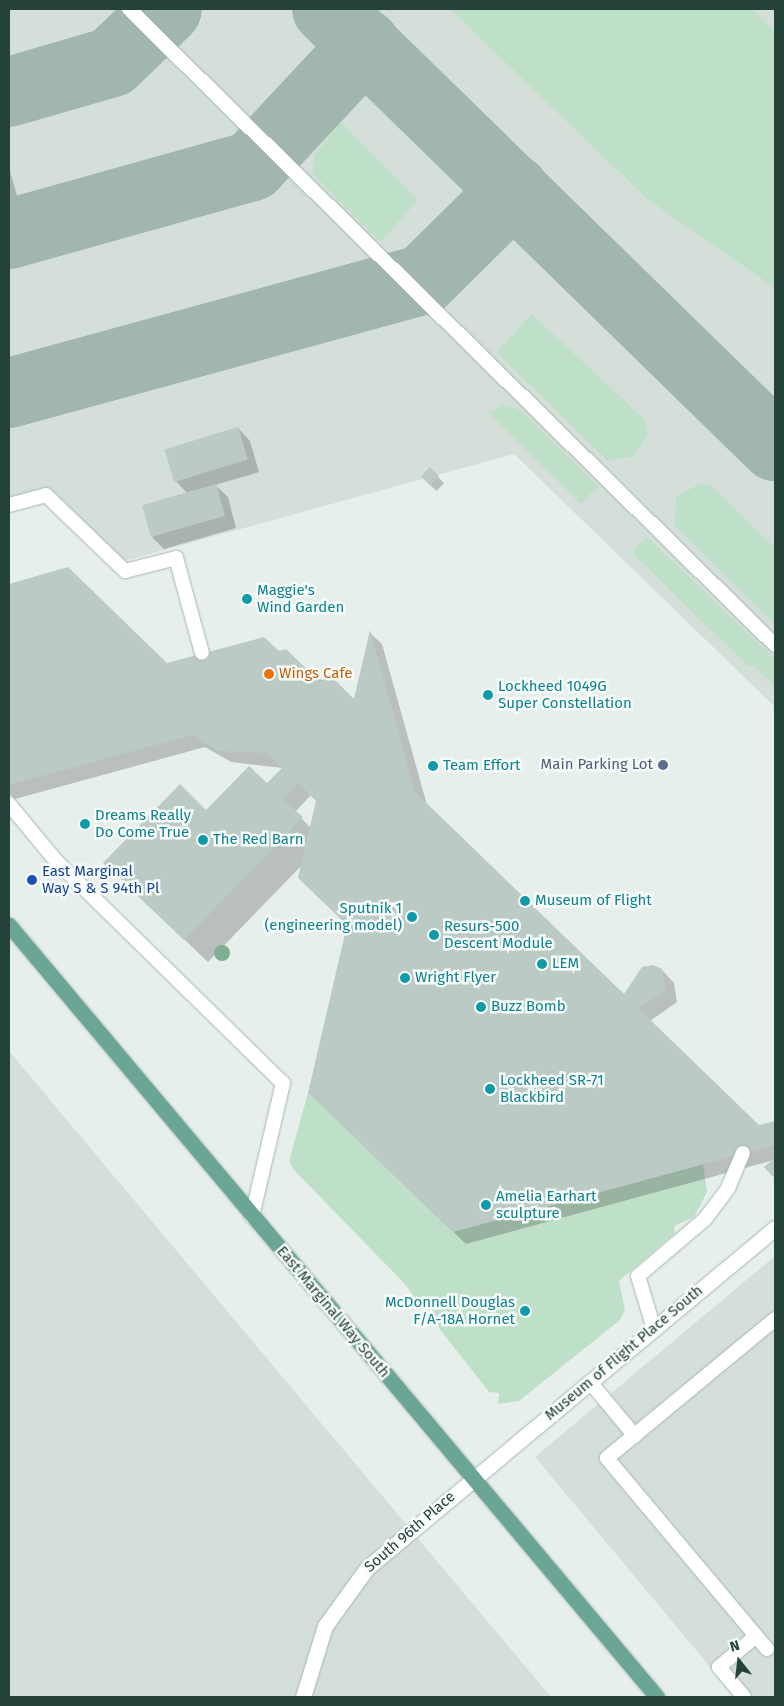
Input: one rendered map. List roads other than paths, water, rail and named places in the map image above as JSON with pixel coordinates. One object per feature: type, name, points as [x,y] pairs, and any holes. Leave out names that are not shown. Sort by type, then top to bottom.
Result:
[{"type":"main road","name":"East Marginal Way South","points":[[9,925],[657,1697]]},
{"type":"street","name":"Museum of Flight Place South","points":[[473,1479],[775,1228]]},
{"type":"street","name":"South 96th Place","points":[[303,1697],[325,1626],[341,1599],[414,1524],[473,1479]]},
{"type":"lane","points":[[129,9],[775,645]]},
{"type":"lane","points":[[9,505],[46,495],[125,571],[176,558],[202,653]]},
{"type":"lane","points":[[9,804],[57,862],[283,1082],[252,1216]]},
{"type":"lane","points":[[654,1329],[638,1276],[711,1212],[743,1153]]},
{"type":"lane","points":[[767,1650],[608,1458],[775,1319]]},
{"type":"lane","points":[[590,1382],[635,1436]]},
{"type":"lane","points":[[744,1697],[719,1667],[756,1636]]},
{"type":"place","name":"Maggie's Wind Garden","points":[[247,599]]},
{"type":"place","name":"Wings Cafe","points":[[269,674]]},
{"type":"place","name":"Lockheed 1049G Super Constellation","points":[[488,695]]},
{"type":"place","name":"Main Parking Lot","points":[[663,765]]},
{"type":"place","name":"Team Effort","points":[[433,766]]},
{"type":"place","name":"Dreams Really Do Come True","points":[[85,824]]},
{"type":"place","name":"The Red Barn","points":[[203,840]]},
{"type":"place","name":"East Marginal Way S & S 94th Pl","points":[[32,880]]},
{"type":"place","name":"Museum of Flight","points":[[525,901]]},
{"type":"place","name":"Sputnik 1 (engineering model)","points":[[412,917]]},
{"type":"place","name":"Resurs-500 Descent Module","points":[[434,935]]},
{"type":"place","name":"LEM","points":[[542,964]]},
{"type":"place","name":"Wright Flyer","points":[[405,978]]},
{"type":"place","name":"Buzz Bomb","points":[[481,1007]]},
{"type":"place","name":"Lockheed SR-71 Blackbird","points":[[490,1089]]},
{"type":"place","name":"Amelia Earhart sculpture","points":[[486,1205]]},
{"type":"place","name":"McDonnell Douglas F/A-18A Hornet","points":[[525,1311]]}]
